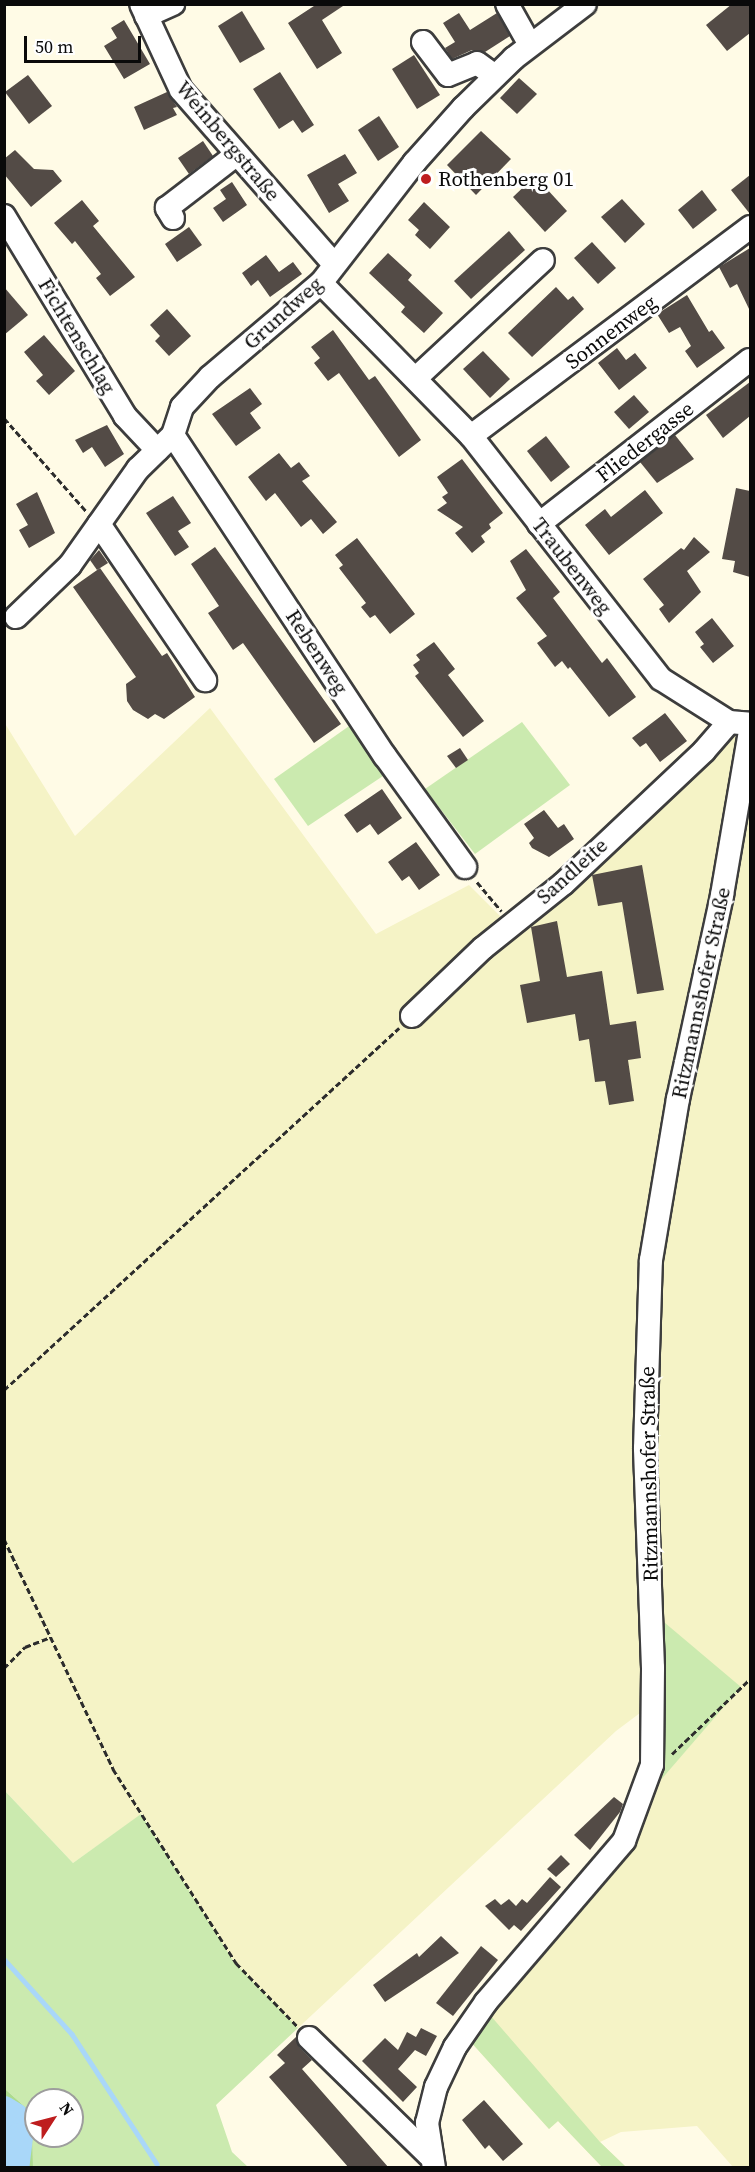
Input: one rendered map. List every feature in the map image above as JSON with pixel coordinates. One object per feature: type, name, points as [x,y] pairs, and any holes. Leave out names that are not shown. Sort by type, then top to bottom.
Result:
[{"type":"street","points":[[144,10],[173,4]]},
{"type":"street","points":[[507,4],[530,45]]},
{"type":"street","name":"Grundweg","points":[[16,617],[70,565],[138,469],[165,442],[182,407],[210,377],[321,283],[414,163],[495,76],[530,45],[585,4]]},
{"type":"street","name":"Weinbergstraße","points":[[144,10],[181,90],[334,264]]},
{"type":"street","points":[[423,42],[448,75],[477,63],[495,76]]},
{"type":"street","points":[[173,218],[167,208],[237,154]]},
{"type":"street","name":"Fichtenschlag","points":[[4,216],[125,416],[165,442]]},
{"type":"street","name":"Sonnenweg","points":[[471,436],[750,227]]},
{"type":"street","points":[[416,378],[543,260]]},
{"type":"street","name":"Traubenweg","points":[[321,283],[471,436],[661,680],[740,723]]},
{"type":"street","name":"Fliedergasse","points":[[539,524],[750,360]]},
{"type":"street","name":"Rebenweg","points":[[165,442],[465,867]]},
{"type":"street","points":[[99,524],[205,680]]},
{"type":"street","name":"Sandleite","points":[[412,1016],[516,920],[570,877],[704,751],[740,723]]},
{"type":"street","name":"Ritzmannshofer Straße","points":[[431,2161],[427,2123],[436,2087],[456,2047],[486,2002],[624,1841],[652,1765],[645,1448],[651,1260],[678,1099],[722,895],[750,732]]},
{"type":"street","name":"Ritzmannshofer Straße","points":[[309,2038],[431,2161]]},
{"type":"path","points":[[4,418],[99,524]]},
{"type":"path","points":[[465,867],[500,911],[516,920]]},
{"type":"path","points":[[4,1390],[412,1016]]},
{"type":"path","points":[[4,1539],[113,1769],[236,1963],[309,2038]]},
{"type":"path","points":[[4,1668],[25,1647],[50,1638]]},
{"type":"path","points":[[652,1765],[662,1764],[750,1679]]},
{"type":"shaded area","points":[[210,708],[376,934],[469,885],[508,924],[723,726],[750,739],[750,2167],[733,2167],[697,2126],[621,2132],[600,2142],[626,2167],[602,2167],[558,2121],[549,2129],[469,2040],[629,1844],[653,1789],[671,1764],[741,1687],[648,1707],[616,1731],[298,2028],[234,1962],[142,1814],[73,1863],[5,1791],[4,722],[75,836]]},
{"type":"green space","points":[[522,722],[570,785],[475,854],[425,789]]},
{"type":"green space","points":[[352,724],[386,774],[308,826],[274,779]]},
{"type":"green space","points":[[652,1612],[741,1687],[653,1789]]},
{"type":"green space","points":[[5,1791],[73,1863],[141,1814],[234,1962],[298,2028],[216,2105],[232,2152],[248,2167],[33,2167],[33,2148],[84,2148],[84,2088],[24,2088],[24,2106],[5,2089]]},
{"type":"green space","points":[[490,2015],[600,2142],[626,2167],[602,2167],[558,2121],[549,2129],[469,2040]]},
{"type":"green space","points":[[5,2089],[24,2106],[24,2148],[33,2148],[33,2167],[5,2167]]},
{"type":"building","points":[[317,4],[346,4],[322,20],[342,53],[317,69],[288,23]]},
{"type":"building","points":[[732,4],[750,4],[750,33],[727,51],[706,25]]},
{"type":"building","points":[[242,11],[265,49],[240,63],[218,26]]},
{"type":"building","points":[[459,13],[470,30],[497,13],[510,36],[485,52],[472,50],[452,59],[445,48],[455,42],[443,23]]},
{"type":"building","points":[[124,20],[150,64],[124,79],[104,46],[117,38],[111,28]]},
{"type":"building","points":[[414,55],[440,95],[417,109],[392,69]]},
{"type":"building","points":[[280,72],[314,125],[302,133],[293,120],[279,129],[253,89]]},
{"type":"building","points":[[28,75],[52,106],[29,124],[5,92]]},
{"type":"building","points":[[519,78],[537,94],[517,114],[500,98]]},
{"type":"building","points":[[167,92],[177,107],[173,108],[177,115],[144,130],[134,107]]},
{"type":"building","points":[[379,116],[399,147],[378,161],[358,130]]},
{"type":"building","points":[[481,131],[511,159],[476,195],[447,165]]},
{"type":"building","points":[[203,141],[213,156],[189,174],[178,158]]},
{"type":"building","points":[[15,150],[34,169],[53,170],[62,181],[31,207],[4,174],[4,159]]},
{"type":"building","points":[[345,154],[357,173],[338,184],[349,201],[329,213],[307,175]]},
{"type":"building","points":[[750,175],[750,214],[731,190]]},
{"type":"building","points":[[535,176],[567,211],[545,232],[513,197]]},
{"type":"building","points":[[232,182],[247,205],[223,222],[213,208],[226,199],[220,190]]},
{"type":"building","points":[[702,190],[717,210],[693,229],[678,210]]},
{"type":"building","points":[[622,199],[645,224],[625,243],[601,217]]},
{"type":"building","points":[[82,200],[99,221],[93,226],[135,277],[110,296],[96,278],[101,274],[75,241],[72,244],[54,223]]},
{"type":"building","points":[[424,202],[450,227],[430,249],[415,235],[419,230],[408,220]]},
{"type":"building","points":[[189,227],[202,245],[177,262],[165,244]]},
{"type":"building","points":[[509,231],[525,250],[471,299],[454,281]]},
{"type":"building","points":[[592,242],[616,268],[598,284],[574,258]]},
{"type":"building","points":[[750,248],[750,311],[737,284],[730,288],[719,267]]},
{"type":"building","points":[[388,253],[412,275],[408,280],[443,313],[424,333],[401,312],[405,307],[369,273]]},
{"type":"building","points":[[266,255],[279,272],[293,262],[302,274],[270,297],[258,280],[251,286],[242,273]]},
{"type":"building","points":[[4,287],[28,315],[4,335]]},
{"type":"building","points":[[556,287],[568,300],[573,296],[584,309],[532,357],[508,333]]},
{"type":"building","points":[[687,295],[709,332],[712,330],[725,348],[697,368],[685,351],[691,346],[680,327],[669,333],[657,314]]},
{"type":"building","points":[[167,309],[191,336],[169,356],[155,341],[160,336],[150,325]]},
{"type":"building","points":[[333,330],[369,380],[375,376],[421,440],[399,457],[339,373],[328,381],[314,363],[320,358],[311,347]]},
{"type":"building","points":[[44,335],[75,371],[49,395],[36,381],[43,375],[24,352]]},
{"type":"building","points":[[617,348],[626,360],[635,353],[647,368],[619,390],[598,363]]},
{"type":"building","points":[[483,351],[510,379],[490,398],[463,369]]},
{"type":"building","points":[[750,382],[750,416],[723,438],[706,415]]},
{"type":"building","points":[[250,388],[262,404],[250,413],[261,428],[236,446],[212,414]]},
{"type":"building","points":[[634,395],[649,412],[629,429],[614,412]]},
{"type":"building","points":[[107,425],[124,454],[105,467],[92,447],[83,453],[75,440]]},
{"type":"building","points":[[675,435],[694,459],[657,483],[640,462]]},
{"type":"building","points":[[546,436],[570,467],[551,482],[527,451]]},
{"type":"building","points":[[279,453],[291,468],[299,462],[310,476],[302,481],[337,522],[323,534],[311,519],[301,527],[275,493],[266,501],[248,477]]},
{"type":"building","points":[[462,459],[503,513],[489,524],[491,528],[481,536],[485,542],[472,553],[455,533],[463,527],[437,510],[447,503],[442,497],[448,493],[437,477]]},
{"type":"building","points":[[736,488],[750,491],[750,577],[733,572],[735,561],[722,559]]},
{"type":"building","points":[[645,490],[663,513],[609,555],[585,525],[605,509],[611,517]]},
{"type":"building","points":[[37,492],[55,533],[29,548],[19,530],[28,525],[16,504]]},
{"type":"building","points":[[173,496],[191,523],[178,531],[189,547],[175,556],[146,513]]},
{"type":"building","points":[[694,537],[710,552],[687,571],[701,592],[669,623],[659,609],[664,605],[643,579],[681,548],[684,550]]},
{"type":"building","points":[[357,538],[415,614],[390,634],[375,615],[370,618],[361,607],[366,603],[339,568],[343,565],[335,555]]},
{"type":"building","points":[[215,547],[341,724],[314,743],[243,643],[233,650],[208,613],[219,606],[191,564]]},
{"type":"building","points":[[526,549],[560,592],[553,598],[602,663],[607,658],[636,697],[609,717],[570,667],[568,669],[562,661],[555,667],[537,643],[547,636],[516,598],[526,590],[510,561]]},
{"type":"building","points":[[99,550],[108,563],[97,570],[90,560]]},
{"type":"building","points":[[100,568],[162,656],[167,653],[195,697],[164,719],[155,714],[148,719],[133,710],[127,701],[126,684],[136,677],[73,587]]},
{"type":"building","points":[[712,618],[734,646],[713,663],[700,647],[704,644],[695,632]]},
{"type":"building","points":[[434,642],[455,669],[448,675],[484,721],[463,737],[415,676],[419,673],[413,665],[420,660],[416,655]]},
{"type":"building","points":[[665,713],[687,741],[660,762],[646,743],[640,747],[632,738]]},
{"type":"building","points":[[460,748],[468,760],[456,768],[447,756]]},
{"type":"building","points":[[382,789],[402,818],[378,835],[370,824],[357,833],[344,815]]},
{"type":"building","points":[[544,810],[558,828],[564,824],[574,839],[549,857],[532,848],[529,843],[534,838],[524,824]]},
{"type":"building","points":[[416,842],[440,875],[419,890],[409,876],[402,881],[388,862]]},
{"type":"building","points":[[642,865],[664,990],[637,994],[622,902],[598,906],[592,875]]},
{"type":"building","points":[[557,921],[567,977],[602,971],[610,1025],[636,1021],[641,1058],[628,1060],[634,1101],[609,1105],[605,1081],[595,1082],[589,1039],[579,1041],[575,1014],[527,1023],[520,985],[540,981],[531,927]]},
{"type":"building","points":[[614,1797],[623,1804],[620,1812],[590,1850],[574,1835]]},
{"type":"building","points":[[561,1855],[570,1864],[556,1877],[547,1869]]},
{"type":"building","points":[[550,1877],[561,1887],[521,1931],[514,1925],[509,1930],[485,1906],[495,1899],[501,1905],[509,1899],[516,1906],[522,1899],[527,1903]]},
{"type":"building","points":[[441,1936],[459,1953],[385,2002],[373,1985],[417,1953],[419,1957]]},
{"type":"building","points":[[481,1946],[498,1960],[453,2016],[436,2003]]},
{"type":"building","points":[[421,2028],[437,2036],[426,2056],[415,2050],[398,2069],[417,2087],[403,2102],[362,2061],[385,2038],[398,2050],[407,2032],[416,2037]]},
{"type":"building","points":[[296,2037],[299,2047],[312,2060],[302,2069],[389,2168],[349,2168],[269,2077],[285,2063],[277,2055]]},
{"type":"building","points":[[484,2100],[523,2144],[503,2161],[489,2145],[485,2149],[462,2120]]},
{"type":"waterway","points":[[4,1959],[72,2034],[157,2164]]},
{"type":"waterway","points":[[4,2110],[15,2117],[19,2137],[15,2168]]},
{"type":"place","name":"Rothenberg 01","points":[[426,179]]}]
